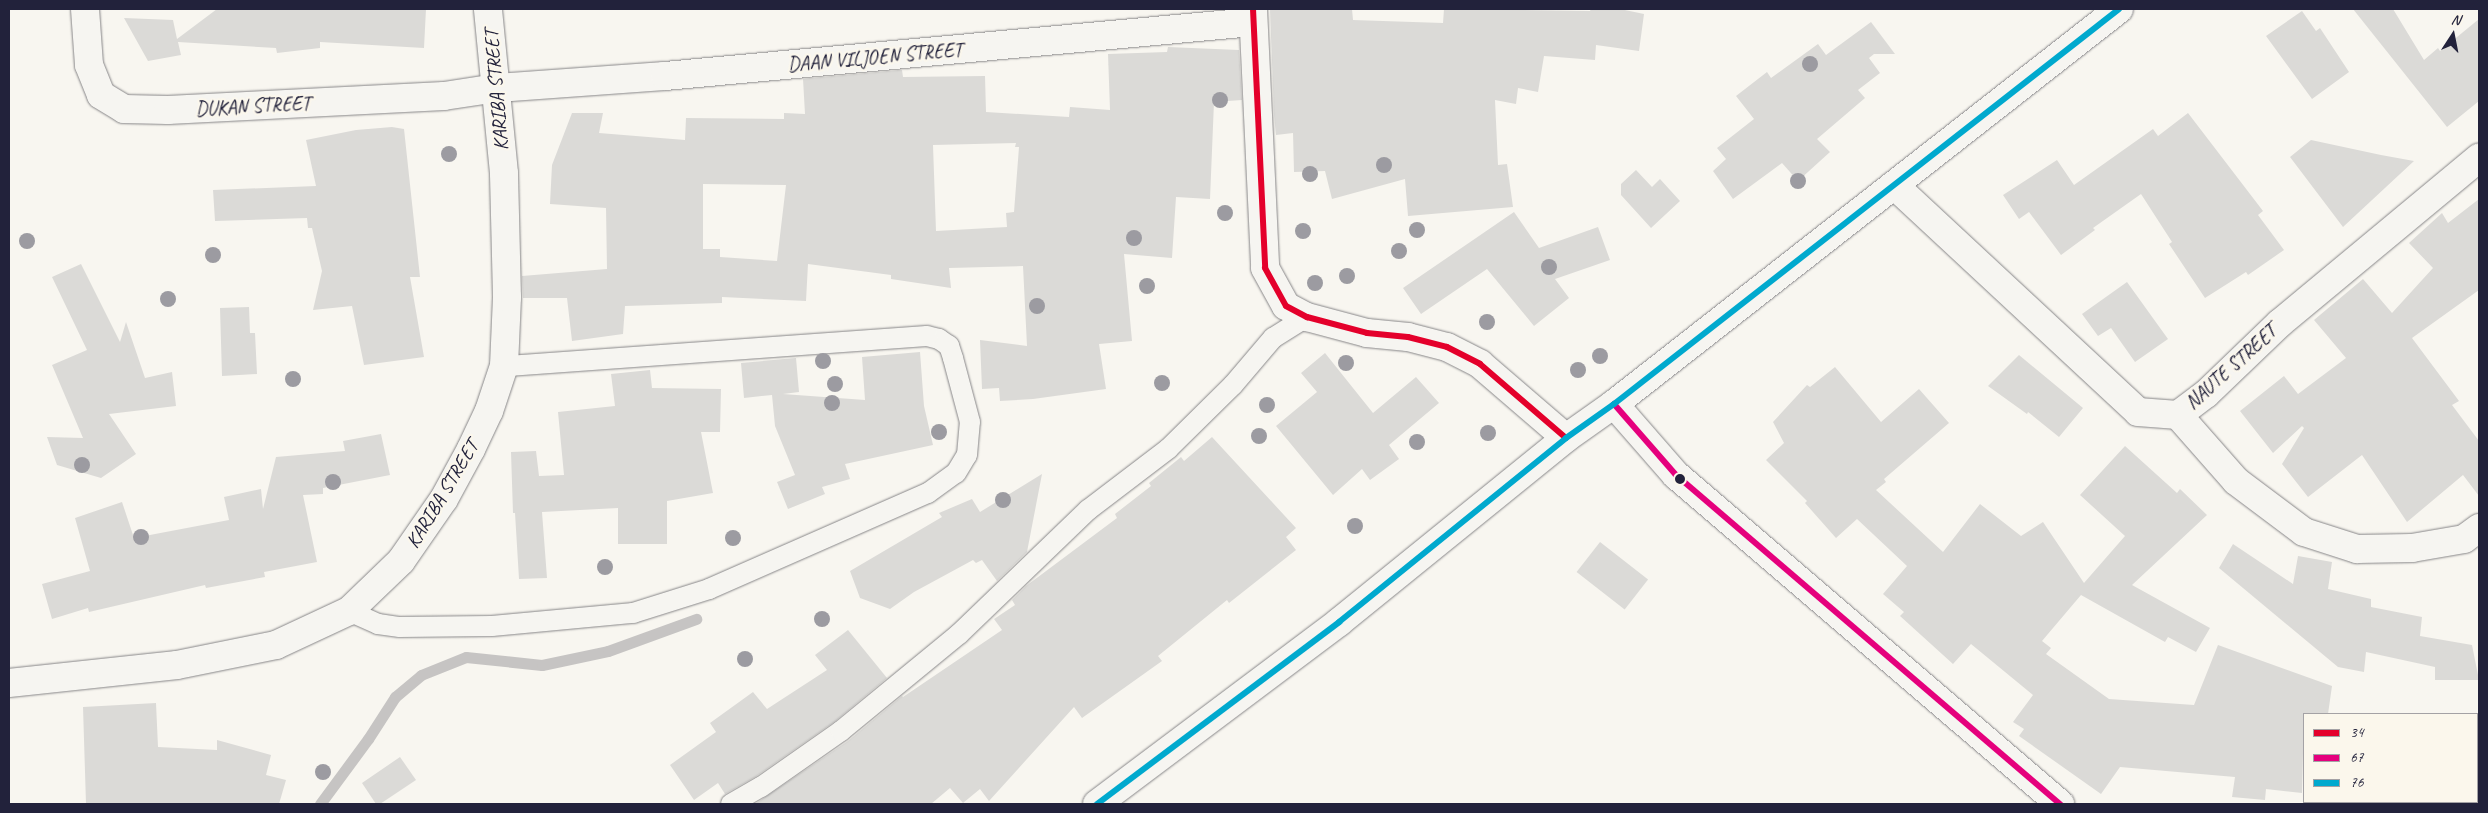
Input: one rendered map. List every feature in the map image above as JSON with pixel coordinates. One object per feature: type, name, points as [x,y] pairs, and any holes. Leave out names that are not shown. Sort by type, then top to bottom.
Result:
[{"type":"street","name":"DUKAN STREET","points":[[85,9],[89,66],[101,95],[124,109],[168,110],[356,101],[444,96],[497,88]]},
{"type":"street","name":"KARIBA STREET","points":[[9,683],[178,665],[276,645],[349,611],[401,561],[444,499],[489,411],[504,366],[507,297],[505,221],[497,88],[488,9]]},
{"type":"street","points":[[1097,804],[1339,622],[1566,438],[1614,404],[2119,9]]},
{"type":"street","name":"DAAN VILJOEN STREET","points":[[497,88],[665,76],[1253,15]]},
{"type":"street","points":[[1253,15],[1264,268],[1286,306],[1307,317],[1367,333],[1408,338],[1447,347],[1480,364],[1566,438]]},
{"type":"street","name":"NAUTE STREET","points":[[1894,185],[2138,412],[2178,415],[2206,394],[2280,322],[2479,158]]},
{"type":"street","points":[[1614,404],[1676,475],[2060,804]]},
{"type":"street","points":[[2178,415],[2236,481],[2304,532],[2357,548],[2412,548],[2464,539],[2479,528]]},
{"type":"lane","points":[[731,804],[761,787],[841,731],[959,634],[1088,510],[1168,449],[1233,385],[1273,338],[1307,317]]},
{"type":"lane","points":[[349,611],[378,624],[400,627],[492,626],[632,613],[710,589],[928,493],[956,473],[967,455],[970,422],[949,346],[939,338],[927,336],[504,366]]},
{"type":"building","points":[[217,9],[426,9],[424,48],[320,42],[320,48],[277,53],[276,48],[178,42],[181,55],[148,61],[124,18],[173,20],[177,39]]},
{"type":"building","points":[[1270,9],[1352,9],[1353,20],[1443,23],[1444,9],[1590,11],[1591,9],[1620,9],[1644,14],[1639,51],[1596,45],[1595,60],[1544,56],[1538,92],[1518,88],[1516,104],[1495,100],[1498,165],[1507,164],[1513,207],[1408,216],[1405,179],[1332,199],[1325,171],[1294,172],[1293,133],[1276,135]]},
{"type":"building","points":[[2353,9],[2393,9],[2424,60],[2438,48],[2440,51],[2479,19],[2479,101],[2447,127]]},
{"type":"building","points":[[2302,11],[2316,31],[2320,28],[2349,72],[2312,99],[2266,36]]},
{"type":"building","points":[[1871,22],[1895,54],[1874,54],[1869,58],[1880,73],[1858,90],[1865,98],[1817,139],[1830,152],[1798,181],[1782,163],[1733,199],[1713,171],[1726,159],[1717,148],[1754,119],[1736,96],[1767,72],[1771,78],[1818,44],[1826,55]]},
{"type":"building","points":[[1168,47],[1239,50],[1242,100],[1214,102],[1210,199],[1176,197],[1172,258],[1124,254],[1132,341],[1099,344],[1106,389],[1033,399],[1000,401],[999,388],[982,389],[980,340],[1027,346],[1023,266],[949,268],[951,288],[891,279],[891,275],[808,264],[806,301],[722,297],[722,303],[625,306],[623,334],[572,341],[567,298],[523,298],[522,276],[607,269],[606,208],[550,204],[552,165],[572,113],[603,113],[599,133],[685,140],[686,118],[784,119],[784,113],[805,114],[803,79],[902,70],[903,77],[985,76],[986,112],[1069,117],[1070,107],[1110,110],[1108,54],[1167,52]],"holes":[[[1016,143],[1015,147],[1019,147],[1014,212],[1006,213],[1007,227],[936,231],[933,145]],[[703,184],[786,185],[777,261],[720,257],[720,249],[703,249]]]},
{"type":"building","points":[[2188,113],[2263,211],[2258,215],[2284,250],[2248,275],[2246,272],[2205,298],[2169,244],[2172,242],[2141,194],[2093,228],[2095,230],[2061,255],[2029,212],[2019,219],[2003,195],[2057,160],[2074,185],[2153,129],[2158,136]]},
{"type":"building","points":[[392,127],[404,129],[420,277],[410,277],[424,357],[364,365],[352,306],[313,310],[322,271],[312,228],[308,228],[307,218],[215,221],[213,190],[316,186],[306,140],[356,130]]},
{"type":"building","points":[[2311,140],[2414,161],[2343,227],[2290,157]]},
{"type":"building","points":[[1636,170],[1652,187],[1660,179],[1680,201],[1651,228],[1621,195],[1621,184]]},
{"type":"building","points":[[2479,199],[2479,290],[2412,338],[2459,401],[2452,405],[2479,441],[2479,496],[2463,475],[2407,522],[2362,455],[2308,497],[2282,464],[2304,428],[2302,426],[2273,453],[2240,411],[2284,376],[2298,394],[2346,358],[2314,320],[2363,279],[2392,313],[2433,268],[2409,243],[2442,213],[2448,223]]},
{"type":"building","points":[[1514,212],[1539,248],[1598,227],[1610,260],[1555,279],[1569,298],[1534,326],[1487,269],[1421,314],[1403,288]]},
{"type":"building","points":[[81,264],[120,342],[126,322],[145,378],[172,372],[176,406],[109,414],[136,454],[101,478],[57,465],[47,437],[83,438],[52,365],[87,350],[52,277]]},
{"type":"building","points":[[2127,282],[2168,339],[2135,362],[2111,328],[2098,336],[2082,314]]},
{"type":"building","points":[[249,307],[250,333],[255,333],[257,374],[222,376],[220,308]]},
{"type":"building","points":[[920,352],[924,406],[933,445],[845,464],[850,479],[822,487],[825,494],[788,509],[777,482],[795,475],[775,426],[772,395],[744,398],[741,363],[796,358],[799,392],[783,394],[865,400],[862,357]]},
{"type":"building","points":[[1325,353],[1373,413],[1416,377],[1439,403],[1389,445],[1399,459],[1370,480],[1362,469],[1333,495],[1276,426],[1317,392],[1301,373]]},
{"type":"building","points":[[2019,355],[2083,408],[2059,437],[2028,412],[2027,414],[1988,386]]},
{"type":"building","points":[[1835,367],[1881,422],[1919,389],[1949,423],[1884,479],[1886,482],[1876,490],[1943,552],[1980,504],[2021,536],[2043,522],[2084,583],[2125,536],[2080,495],[2125,446],[2177,493],[2180,489],[2207,515],[2132,585],[2210,628],[2196,652],[2168,637],[2165,642],[2081,595],[2042,641],[2051,648],[2046,654],[2109,699],[2194,705],[2218,645],[2332,686],[2328,713],[2303,713],[2302,793],[2266,789],[2265,800],[2232,797],[2235,777],[2120,767],[2101,794],[2019,736],[2024,729],[2013,722],[2033,695],[1971,644],[1953,664],[1900,616],[1904,612],[1883,594],[1907,566],[1857,519],[1836,538],[1805,503],[1807,501],[1766,460],[1784,443],[1773,422],[1807,385],[1810,387]]},
{"type":"building","points":[[650,370],[652,388],[721,389],[720,432],[701,432],[713,493],[667,501],[667,544],[618,544],[618,508],[542,512],[547,578],[519,579],[515,513],[513,513],[511,452],[536,451],[539,476],[564,475],[558,412],[615,406],[611,374]]},
{"type":"building","points":[[381,434],[390,475],[323,488],[323,494],[303,495],[317,562],[264,572],[265,577],[206,588],[205,585],[89,612],[88,608],[52,619],[42,584],[90,571],[75,518],[122,502],[134,538],[229,520],[224,497],[261,489],[263,509],[276,457],[345,451],[343,441]]},
{"type":"building","points":[[1212,437],[1296,528],[1286,537],[1296,550],[1229,603],[1227,600],[1158,656],[1162,661],[1082,718],[1074,707],[989,801],[980,789],[963,803],[950,788],[931,804],[755,804],[848,741],[902,696],[1002,630],[994,619],[1015,605],[1012,600],[1026,586],[1117,518],[1115,514],[1151,486],[1149,483],[1181,457],[1184,461]]},
{"type":"building","points":[[1042,474],[1027,552],[997,581],[982,560],[976,563],[973,560],[914,592],[890,609],[860,598],[850,571],[942,517],[939,513],[972,499],[980,512]]},
{"type":"building","points":[[1600,542],[1648,580],[1625,609],[1577,572]]},
{"type":"building","points":[[2233,544],[2293,584],[2298,556],[2332,562],[2328,589],[2371,599],[2371,607],[2422,617],[2420,636],[2472,645],[2479,680],[2435,680],[2435,667],[2366,652],[2364,672],[2338,667],[2219,568]]},
{"type":"building","points":[[848,630],[887,678],[834,722],[755,777],[725,794],[718,783],[694,800],[670,765],[716,732],[710,723],[753,692],[767,709],[827,670],[815,655]]},
{"type":"building","points":[[156,703],[158,747],[217,750],[217,740],[271,755],[266,775],[286,780],[279,804],[86,804],[83,707]]},
{"type":"building","points":[[400,757],[416,780],[380,804],[376,804],[362,783]]},
{"type":"waterway","points":[[320,804],[368,739],[395,697],[421,675],[466,657],[542,665],[608,651],[696,619]]},
{"type":"transit line","name":"34","points":[[1253,9],[1265,268],[1286,306],[1307,317],[1367,333],[1408,337],[1447,347],[1480,364],[1566,438]]},
{"type":"transit line","name":"76","points":[[1097,804],[1339,622],[1566,438],[1614,404],[2119,9]]},
{"type":"transit line","name":"67","points":[[1614,404],[1676,475],[2060,804]]}]
